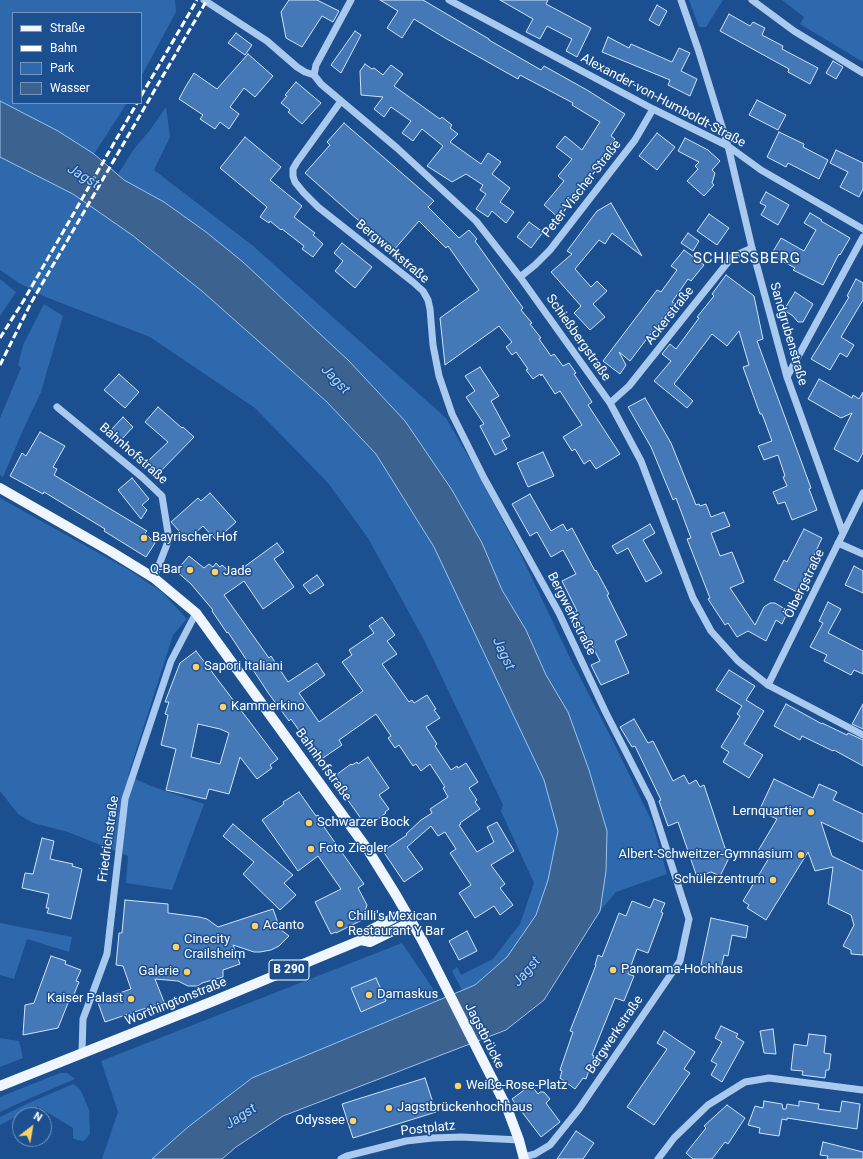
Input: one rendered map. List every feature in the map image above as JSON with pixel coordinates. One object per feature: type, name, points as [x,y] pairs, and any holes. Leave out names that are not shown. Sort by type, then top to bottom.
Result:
[{"type":"main road","name":"Bahnhofstraße","points":[[0,488],[154,578],[196,613],[368,850],[411,922]]},
{"type":"main road","name":"Worthingtonstraße","points":[[361,940],[365,933],[405,912]]},
{"type":"main road","name":"Jagstbrücke","points":[[411,922],[422,940],[438,975],[507,1108],[524,1158]]},
{"type":"main road","name":"Worthingtonstraße","points":[[0,1086],[82,1052],[216,1000],[361,940],[370,942],[411,922]]},
{"type":"street","name":"Schießbergstraße","points":[[204,0],[267,41],[297,67],[314,75],[321,84],[397,148],[467,212],[495,244],[520,277],[610,403],[641,461],[693,598],[711,631],[738,661],[768,685],[863,735]]},
{"type":"street","points":[[314,75],[316,65],[351,0]]},
{"type":"street","name":"Alexander-von-Humboldt-Straße","points":[[449,0],[653,109],[728,146],[761,170],[863,229]]},
{"type":"street","name":"Sandgrubenstraße","points":[[681,0],[728,146],[752,248],[787,376],[843,533]]},
{"type":"street","points":[[752,0],[794,31],[863,73]]},
{"type":"street","name":"Bergwerkstraße","points":[[341,101],[293,169],[295,182],[318,207],[413,282],[423,291],[428,300],[433,345],[439,376],[452,414],[484,478],[559,613],[606,713],[651,801],[689,919],[680,961],[579,1109],[550,1145],[535,1154],[524,1158]]},
{"type":"street","name":"Peter-Vischer-Straße","points":[[520,277],[550,250],[635,140],[653,109]]},
{"type":"street","points":[[787,376],[863,237]]},
{"type":"street","name":"Ackerstraße","points":[[610,403],[629,386],[732,257],[752,248]]},
{"type":"street","name":"Bahnhofstraße","points":[[57,407],[142,477],[162,496],[169,539],[154,578]]},
{"type":"street","name":"Ölbergstraße","points":[[768,685],[863,493]]},
{"type":"street","points":[[838,543],[863,554]]},
{"type":"street","name":"Friedrichstraße","points":[[82,1052],[83,1019],[107,954],[125,799],[171,661],[196,613]]},
{"type":"street","points":[[658,1159],[674,1138],[708,1106],[745,1082],[769,1078],[863,1090]]},
{"type":"street","name":"Postplatz","points":[[341,1159],[347,1156],[406,1141],[433,1138],[462,1137],[519,1140]]},
{"type":"green space","points":[[0,0],[175,0],[176,12],[142,75],[142,12],[12,12],[12,104],[126,104],[94,154],[58,131],[0,101]]},
{"type":"green space","points":[[689,0],[723,0],[706,27],[699,27]]},
{"type":"green space","points":[[782,0],[863,0],[863,62],[800,24],[804,17]]},
{"type":"green space","points":[[166,107],[170,137],[154,170],[252,245],[446,418],[520,553],[569,656],[614,743],[652,822],[667,874],[616,892],[600,911],[606,871],[546,675],[526,630],[502,590],[482,543],[452,490],[405,421],[349,361],[243,262],[206,232],[164,202],[124,180],[118,174],[134,149],[150,130]]},
{"type":"green space","points":[[0,157],[73,194],[132,235],[203,292],[327,402],[376,454],[434,546],[544,780],[559,832],[548,880],[536,915],[507,957],[475,985],[462,990],[452,971],[457,967],[461,975],[493,959],[520,924],[534,883],[501,811],[503,805],[424,640],[368,538],[328,483],[255,408],[150,337],[48,298],[19,283],[0,270]]},
{"type":"green space","points":[[0,279],[16,292],[0,316]]},
{"type":"green space","points":[[44,304],[63,316],[41,392],[3,477],[0,475],[0,418],[21,368],[18,365],[23,345]]},
{"type":"green space","points":[[0,498],[129,570],[162,592],[187,619],[173,635],[128,776],[151,786],[204,804],[172,890],[126,883],[128,856],[68,832],[33,823],[18,814],[0,791]]},
{"type":"green space","points":[[0,923],[72,937],[69,952],[27,939],[14,979],[0,975]]},
{"type":"green space","points":[[402,943],[440,999],[252,1078],[188,1127],[152,1159],[102,1159],[118,1112],[101,1061]]},
{"type":"green space","points":[[0,1038],[19,1041],[23,1058],[0,1067]]},
{"type":"green space","points":[[60,1073],[67,1073],[75,1079],[0,1112],[0,1097]]},
{"type":"green space","points":[[73,1084],[79,1088],[89,1110],[90,1134],[84,1141],[73,1138],[73,1128],[52,1115],[52,1107],[21,1107]]},
{"type":"green space","points":[[12,1111],[12,1119],[0,1125],[0,1117]]},
{"type":"water","name":"Jagst","points":[[0,101],[58,131],[94,154],[124,180],[164,202],[206,232],[243,262],[349,361],[405,421],[452,490],[482,543],[502,590],[526,630],[546,675],[568,712],[589,770],[607,831],[606,871],[600,911],[544,1000],[506,1030],[283,1116],[236,1147],[222,1159],[152,1159],[188,1127],[252,1078],[475,985],[507,957],[536,915],[548,880],[558,831],[544,780],[434,547],[376,454],[327,402],[203,292],[132,235],[73,194],[0,157]]},
{"type":"building","points":[[289,0],[317,0],[339,11],[333,22],[322,16],[302,47],[286,38],[281,12]]},
{"type":"building","points":[[380,0],[423,0],[541,70],[544,66],[587,90],[625,114],[611,136],[615,139],[606,150],[608,151],[590,179],[559,218],[544,205],[564,181],[558,176],[572,159],[556,147],[565,136],[582,150],[600,122],[572,105],[573,103],[520,75],[518,79],[414,19],[402,38],[387,28],[398,11]]},
{"type":"building","points":[[500,0],[548,0],[546,4],[591,28],[577,57],[566,51],[572,39],[547,26],[540,39],[526,32],[533,19]]},
{"type":"building","points":[[657,5],[667,11],[659,26],[649,20]]},
{"type":"building","points":[[729,14],[750,26],[753,22],[765,28],[762,35],[783,46],[782,49],[818,68],[810,84],[788,72],[789,69],[720,31]]},
{"type":"building","points":[[355,31],[361,35],[341,73],[331,65]]},
{"type":"building","points":[[236,33],[252,45],[245,55],[228,43]]},
{"type":"building","points":[[608,37],[629,48],[631,44],[672,62],[679,48],[690,53],[681,71],[697,79],[690,96],[668,85],[670,80],[602,52]]},
{"type":"building","points":[[248,54],[273,76],[255,97],[244,88],[230,107],[239,114],[229,129],[220,122],[215,129],[200,119],[203,115],[179,99],[194,73],[217,89]]},
{"type":"building","points":[[833,61],[843,67],[836,79],[826,73]]},
{"type":"building","points":[[365,64],[372,69],[374,68],[383,75],[391,65],[403,74],[394,86],[440,119],[442,117],[452,125],[450,128],[458,134],[450,142],[481,164],[488,153],[501,162],[492,174],[510,188],[500,202],[514,212],[506,223],[492,211],[488,217],[476,209],[486,194],[480,190],[483,185],[466,174],[452,182],[427,166],[443,146],[422,129],[413,141],[402,133],[411,121],[391,107],[384,117],[374,109],[383,97],[361,95],[360,71]]},
{"type":"building","points":[[296,82],[321,103],[302,124],[288,112],[290,110],[281,103],[287,96],[285,95]]},
{"type":"building","points":[[757,100],[786,115],[778,130],[749,115]]},
{"type":"building","points":[[344,123],[434,201],[428,207],[459,238],[469,230],[477,239],[475,241],[523,308],[521,310],[532,323],[530,324],[541,338],[539,339],[551,356],[554,354],[563,366],[569,363],[576,373],[574,374],[592,402],[588,405],[620,454],[596,469],[590,460],[584,464],[575,449],[572,451],[563,437],[582,425],[560,391],[555,394],[542,374],[541,376],[540,374],[533,379],[516,352],[512,355],[506,347],[512,342],[499,326],[445,365],[440,318],[479,290],[448,246],[446,248],[419,221],[393,251],[305,173],[330,145],[327,142]]},
{"type":"building","points":[[779,132],[804,144],[803,147],[828,160],[819,179],[788,163],[786,167],[767,157]]},
{"type":"building","points":[[657,133],[675,147],[657,170],[639,156]]},
{"type":"building","points":[[245,137],[281,167],[270,180],[302,206],[294,217],[315,233],[313,235],[323,244],[313,257],[302,249],[304,246],[282,229],[281,230],[270,221],[269,223],[260,217],[267,207],[220,168]]},
{"type":"building","points":[[685,138],[708,150],[720,161],[712,170],[715,173],[712,183],[714,185],[704,196],[687,181],[698,169],[695,166],[699,162],[678,151]]},
{"type":"building","points":[[836,150],[863,163],[863,189],[859,197],[840,187],[848,172],[830,163]]},
{"type":"building","points":[[766,192],[789,205],[778,225],[761,215],[766,206],[760,203]]},
{"type":"building","points":[[611,203],[642,256],[612,233],[605,244],[599,240],[575,269],[591,287],[597,281],[607,291],[593,304],[605,317],[590,330],[574,313],[581,306],[551,272],[572,254],[567,251],[597,211]]},
{"type":"building","points":[[810,213],[850,238],[840,255],[839,254],[823,285],[793,270],[795,268],[771,255],[781,238],[804,251],[816,230],[804,223]]},
{"type":"building","points":[[709,214],[729,228],[717,245],[697,231]]},
{"type":"building","points":[[529,222],[543,232],[531,248],[517,237]]},
{"type":"building","points":[[688,233],[699,241],[693,251],[681,243]]},
{"type":"building","points":[[342,243],[372,267],[355,288],[335,271],[343,261],[334,253]]},
{"type":"building","points":[[684,250],[704,265],[691,281],[688,279],[672,302],[674,303],[630,361],[619,352],[626,365],[620,374],[603,361],[657,290],[661,292],[677,270],[671,266]]},
{"type":"building","points":[[726,275],[754,296],[763,339],[757,341],[811,488],[809,489],[817,510],[792,520],[785,502],[778,504],[773,492],[787,486],[783,477],[785,476],[778,455],[764,460],[758,446],[772,441],[762,414],[760,414],[743,367],[749,365],[739,331],[727,346],[712,334],[674,384],[693,401],[687,408],[654,381],[671,361],[662,354],[670,344],[676,349],[699,318],[697,317],[714,296],[712,294]]},
{"type":"building","points":[[856,279],[863,283],[863,300],[841,337],[854,345],[847,357],[840,353],[830,370],[811,359],[849,297],[847,296]]},
{"type":"building","points":[[795,292],[813,304],[803,322],[798,322],[793,316],[784,310]]},
{"type":"building","points":[[480,367],[499,396],[491,401],[510,436],[502,440],[507,449],[495,455],[480,426],[484,424],[466,397],[475,391],[465,376]]},
{"type":"building","points":[[119,374],[139,392],[125,408],[104,390]]},
{"type":"building","points":[[819,379],[852,398],[853,395],[859,399],[863,392],[863,453],[858,462],[834,449],[852,413],[841,418],[808,399]]},
{"type":"building","points":[[645,398],[671,443],[696,505],[699,504],[700,506],[706,504],[711,517],[724,512],[730,526],[711,533],[720,556],[732,552],[744,582],[730,588],[755,625],[764,607],[770,603],[775,603],[788,611],[782,624],[776,620],[766,641],[748,631],[737,637],[728,623],[725,625],[708,599],[710,598],[687,539],[691,538],[676,498],[673,500],[651,447],[628,407]]},
{"type":"building","points":[[158,407],[194,437],[160,472],[148,461],[168,442],[145,422]]},
{"type":"building","points":[[123,417],[133,427],[121,440],[111,430]]},
{"type":"building","points":[[40,432],[65,446],[53,467],[57,469],[54,475],[147,531],[145,533],[155,543],[146,557],[104,531],[105,529],[44,492],[43,494],[10,476],[22,453],[26,456]]},
{"type":"building","points":[[543,452],[554,476],[528,487],[517,463]]},
{"type":"building","points":[[132,478],[149,499],[142,505],[147,510],[141,519],[118,490]]},
{"type":"building","points":[[210,493],[236,522],[216,540],[203,526],[187,540],[171,522],[198,498],[201,501]]},
{"type":"building","points":[[530,494],[551,531],[563,524],[567,531],[572,528],[595,571],[596,570],[609,594],[607,595],[627,635],[615,641],[629,673],[601,685],[591,665],[600,661],[582,626],[580,627],[573,613],[577,611],[562,581],[576,574],[563,550],[551,557],[537,532],[530,536],[512,504]]},
{"type":"building","points":[[650,524],[655,533],[643,540],[662,573],[646,582],[628,548],[617,554],[612,546]]},
{"type":"building","points":[[804,529],[822,538],[797,592],[774,580],[784,560],[787,562]]},
{"type":"building","points":[[277,543],[284,552],[274,559],[294,587],[263,609],[244,581],[224,595],[269,658],[271,656],[288,682],[317,663],[325,675],[299,693],[319,722],[363,691],[342,662],[352,655],[349,650],[374,633],[369,626],[382,617],[395,635],[387,641],[397,654],[382,664],[409,702],[412,700],[414,703],[427,695],[436,709],[434,710],[440,718],[426,727],[437,744],[435,746],[451,770],[466,763],[478,782],[469,788],[477,800],[475,802],[480,809],[459,825],[477,852],[494,842],[487,827],[497,822],[514,851],[491,865],[505,884],[500,888],[513,905],[500,915],[494,906],[475,918],[459,893],[471,885],[450,853],[456,849],[445,832],[438,836],[431,826],[407,847],[423,869],[404,882],[383,851],[407,835],[406,834],[421,820],[432,813],[430,809],[448,797],[443,788],[445,787],[430,764],[421,771],[416,764],[413,766],[399,745],[395,748],[388,738],[391,736],[376,714],[339,740],[342,745],[320,760],[291,719],[289,721],[269,694],[228,632],[227,633],[212,611],[213,610],[191,584],[176,571],[189,556],[204,568],[209,564],[213,567],[216,563],[220,567],[222,565],[233,575]]},
{"type":"building","points":[[854,566],[863,571],[863,593],[845,585]]},
{"type":"building","points":[[317,575],[324,585],[310,594],[303,585]]},
{"type":"building","points":[[828,602],[841,609],[828,633],[863,651],[863,674],[854,670],[851,675],[824,661],[827,655],[810,647],[823,623],[819,621]]},
{"type":"building","points":[[196,651],[278,759],[270,765],[272,768],[257,779],[240,757],[229,794],[209,789],[206,799],[166,790],[176,749],[161,745],[168,715],[165,714],[169,702],[165,702],[180,663]],"holes":[[[198,724],[220,729],[229,733],[220,764],[191,757]]]},
{"type":"building","points":[[729,670],[755,686],[746,700],[764,711],[744,744],[763,755],[749,778],[723,762],[729,752],[721,747],[740,716],[737,714],[742,706],[716,690]]},
{"type":"building","points":[[786,704],[822,724],[863,740],[863,766],[834,750],[833,751],[802,736],[800,740],[774,726]]},
{"type":"building","points":[[863,704],[863,729],[852,724]]},
{"type":"building","points":[[634,719],[648,743],[653,741],[673,781],[684,775],[689,784],[696,780],[700,787],[704,785],[725,848],[732,852],[720,876],[711,872],[697,877],[678,822],[668,826],[659,801],[661,800],[635,746],[632,747],[620,727]]},
{"type":"building","points":[[368,757],[389,788],[379,795],[389,809],[367,827],[332,778],[351,764],[352,765],[357,762],[358,764]]},
{"type":"building","points":[[774,779],[813,798],[819,784],[837,792],[833,800],[863,814],[863,842],[821,822],[832,856],[863,871],[863,955],[851,954],[851,950],[843,946],[854,925],[851,915],[828,904],[833,867],[815,871],[808,852],[766,920],[747,908],[749,905],[743,901],[769,858],[758,851],[777,819],[759,811]]},
{"type":"building","points":[[299,792],[316,816],[318,815],[324,823],[322,824],[364,884],[358,888],[367,905],[365,911],[370,916],[336,933],[331,934],[315,902],[341,889],[318,856],[298,871],[262,820],[284,804],[283,802]]},
{"type":"building","points":[[233,824],[293,875],[284,883],[296,895],[280,910],[243,874],[254,862],[223,836]]},
{"type":"building","points":[[42,838],[54,841],[50,859],[73,864],[72,866],[82,869],[71,919],[47,913],[49,908],[46,908],[49,894],[22,888],[25,873],[33,874]]},
{"type":"building","name":"Panorama-Hochhaus","points":[[654,899],[665,903],[661,912],[663,913],[648,953],[637,949],[628,974],[634,976],[624,1001],[615,998],[592,1055],[594,1056],[586,1079],[583,1078],[575,1089],[560,1078],[562,1071],[560,1070],[573,1032],[570,1031],[596,965],[598,955],[602,957],[619,913],[626,916],[632,901],[650,908]]},
{"type":"building","name":"Cinecity Crailsheim","points":[[125,900],[168,904],[168,913],[207,919],[218,927],[273,909],[280,929],[289,936],[279,946],[271,950],[260,952],[254,952],[233,945],[240,964],[223,970],[223,977],[202,983],[198,986],[188,986],[178,981],[155,979],[164,1002],[105,1022],[97,1000],[131,989],[123,966],[116,965],[119,933],[122,933]]},
{"type":"building","points":[[711,918],[748,926],[746,938],[732,935],[728,956],[724,955],[721,969],[701,965]]},
{"type":"building","points":[[467,931],[477,951],[459,960],[449,941]]},
{"type":"building","points":[[51,956],[66,961],[65,964],[81,970],[76,981],[79,982],[72,999],[70,998],[58,1028],[23,1035],[25,1005],[34,1003]]},
{"type":"building","name":"Damaskus","points":[[376,978],[386,1001],[361,1012],[351,988]]},
{"type":"building","points":[[721,1026],[738,1034],[736,1037],[744,1042],[722,1082],[711,1075],[717,1064],[711,1061],[722,1042],[715,1038]]},
{"type":"building","points":[[773,1029],[776,1054],[764,1053],[760,1031]]},
{"type":"building","points":[[664,1031],[695,1052],[684,1069],[690,1073],[654,1125],[627,1107],[667,1049],[657,1043]]},
{"type":"building","points":[[809,1034],[826,1036],[824,1053],[831,1054],[829,1070],[826,1070],[825,1078],[802,1075],[803,1071],[791,1070],[794,1044],[807,1046]]},
{"type":"building","name":"Jagstbrückenhochhaus","points":[[425,1078],[436,1112],[353,1138],[342,1104]]},
{"type":"building","points":[[531,1085],[538,1094],[540,1092],[544,1092],[550,1099],[546,1103],[560,1122],[541,1137],[512,1099]]},
{"type":"building","points":[[764,1101],[782,1104],[783,1109],[786,1109],[787,1104],[799,1106],[799,1101],[819,1104],[818,1109],[840,1112],[842,1101],[860,1104],[857,1129],[787,1118],[787,1120],[782,1119],[779,1136],[759,1133],[760,1128],[748,1125],[755,1106],[763,1108]]},
{"type":"building","points":[[727,1105],[745,1118],[728,1144],[725,1142],[712,1159],[693,1159],[686,1153],[706,1128],[704,1126]]},
{"type":"building","points":[[576,1131],[594,1143],[583,1159],[557,1159]]},
{"type":"building","points":[[823,1142],[863,1152],[863,1159],[827,1159],[828,1156],[820,1155]]},
{"type":"railway","points":[[142,94],[197,0]]},
{"type":"railway","points":[[0,365],[31,303],[207,0]]},
{"type":"railway","points":[[0,338],[24,300],[136,104]]},
{"type":"place","name":"Bayrischer Hof","points":[[144,538]]},
{"type":"place","name":"Q-Bar","points":[[190,570]]},
{"type":"place","name":"Jade","points":[[215,572]]},
{"type":"place","name":"Sapori Italiani","points":[[196,667]]},
{"type":"place","name":"Kammerkino","points":[[223,707]]},
{"type":"place","name":"Lernquartier","points":[[811,812]]},
{"type":"place","name":"Schwarzer Bock","points":[[309,823]]},
{"type":"place","name":"Foto Ziegler","points":[[311,849]]},
{"type":"place","name":"Albert-Schweitzer-Gymnasium","points":[[801,855]]},
{"type":"place","name":"Schülerzentrum","points":[[773,880]]},
{"type":"place","name":"Chilli's Mexican Restaurant Y Bar","points":[[340,924]]},
{"type":"place","name":"Acanto","points":[[255,926]]},
{"type":"place","name":"Cinecity Crailsheim","points":[[176,947]]},
{"type":"place","name":"Panorama-Hochhaus","points":[[613,970]]},
{"type":"place","name":"Galerie","points":[[187,972]]},
{"type":"place","name":"Damaskus","points":[[369,995]]},
{"type":"place","name":"Kaiser Palast","points":[[131,999]]},
{"type":"place","name":"Weiße-Rose-Platz","points":[[458,1086]]},
{"type":"place","name":"Jagstbrückenhochhaus","points":[[389,1108]]},
{"type":"place","name":"Odyssee","points":[[353,1121]]},
{"type":"district","name":"SCHIESSBERG","points":[[747,259]]}]
